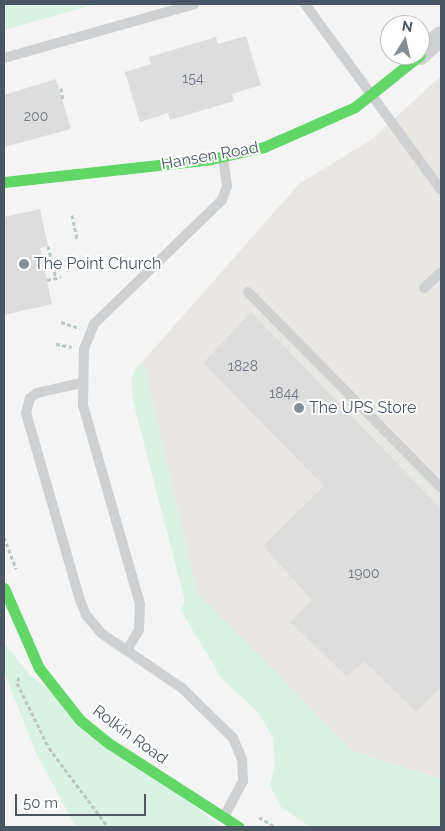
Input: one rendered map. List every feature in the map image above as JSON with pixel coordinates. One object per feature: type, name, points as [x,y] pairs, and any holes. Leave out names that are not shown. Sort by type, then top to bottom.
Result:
[{"type":"street","name":"Hansen Road","points":[[430,46],[441,36]]},
{"type":"street","name":"Hansen Road","points":[[4,182],[223,157],[264,147],[310,129],[373,95],[408,65]]},
{"type":"street","name":"Rolkin Road","points":[[4,588],[25,642],[50,686],[80,720],[110,744],[239,827]]},
{"type":"lane","points":[[4,58],[194,4]]},
{"type":"lane","points":[[305,4],[441,190]]},
{"type":"lane","points":[[127,650],[139,630],[140,604],[83,405],[81,382],[89,331],[222,200],[227,186],[223,157]]},
{"type":"lane","points":[[424,288],[441,272]]},
{"type":"lane","points":[[248,292],[441,488]]},
{"type":"lane","points":[[81,382],[33,396],[28,402],[27,418],[83,608],[101,633],[182,688],[233,738],[242,759],[243,780],[224,818]]},
{"type":"path","points":[[61,88],[64,100]]},
{"type":"path","points":[[72,215],[77,238]]},
{"type":"path","points":[[48,246],[56,278]]},
{"type":"path","points":[[47,280],[61,277]]},
{"type":"path","points":[[61,322],[89,331]]},
{"type":"path","points":[[4,537],[17,574]]},
{"type":"path","points":[[25,642],[18,683],[49,748],[108,827]]},
{"type":"shaded area","points":[[441,76],[441,779],[352,751],[197,592],[143,361],[299,184],[372,139]]},
{"type":"green space","points":[[4,4],[96,4],[4,30]]},
{"type":"green space","points":[[143,361],[197,592],[352,751],[441,779],[441,827],[310,827],[281,807],[270,785],[275,764],[273,738],[258,712],[222,679],[180,609],[185,601],[133,401],[131,380],[135,369]]},
{"type":"green space","points":[[4,643],[30,675],[221,827],[76,827],[37,755],[4,672]]},
{"type":"building","points":[[246,36],[261,85],[232,94],[234,101],[170,120],[168,113],[140,122],[125,72],[151,64],[149,57],[216,37],[218,44]]},
{"type":"building","points":[[56,79],[71,129],[4,147],[4,95]]},
{"type":"building","name":"The Point Church","points":[[40,209],[48,246],[40,248],[52,304],[4,315],[4,217]]},
{"type":"building","points":[[251,312],[441,509],[441,687],[416,712],[364,661],[347,677],[290,622],[312,600],[263,546],[324,486],[203,363]]},
{"type":"traffic: fast","points":[[4,182],[211,159],[264,147],[355,107],[408,65]]},
{"type":"traffic: fast","points":[[4,588],[39,668],[80,720],[110,744],[239,827]]},
{"type":"place","name":"The Point Church","points":[[24,264]]},
{"type":"place","name":"The UPS Store","points":[[299,408]]}]
